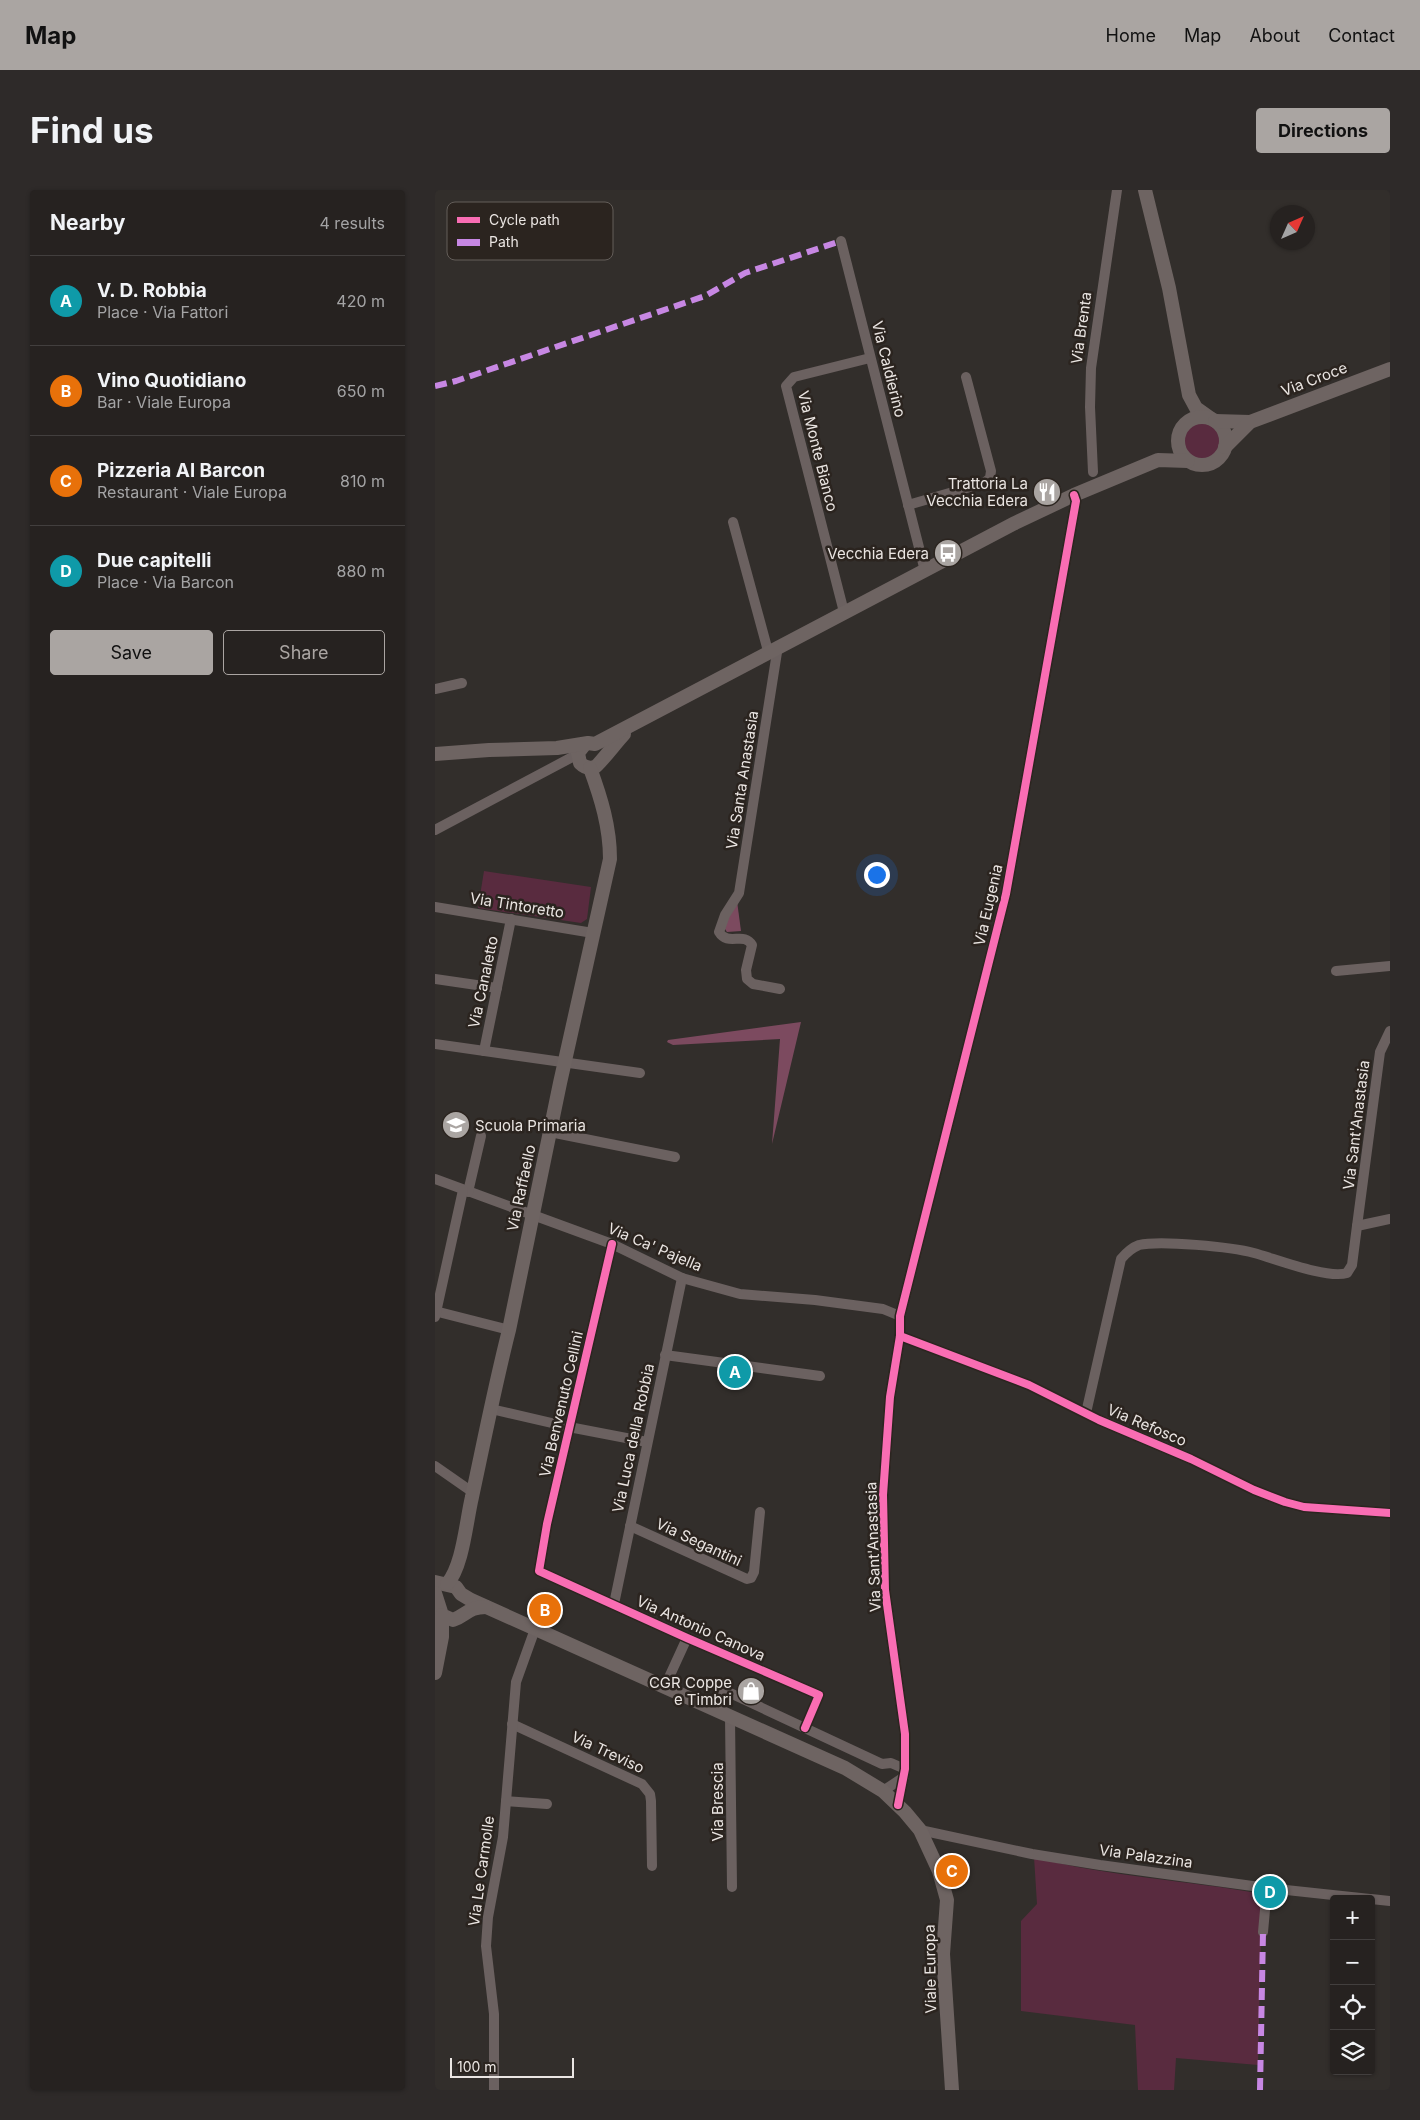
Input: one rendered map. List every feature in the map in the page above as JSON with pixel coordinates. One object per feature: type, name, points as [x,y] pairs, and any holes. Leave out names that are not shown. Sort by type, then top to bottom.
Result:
[{"type":"main road","points":[[1145,190],[1169,288],[1189,395],[1197,408],[1213,419],[1225,432],[1225,447]]},
{"type":"main road","name":"Via Croce","points":[[1188,461],[1195,464],[1211,464],[1250,422],[1390,368]]},
{"type":"main road","points":[[1188,461],[1179,450],[1179,433],[1189,395]]},
{"type":"main road","name":"Via Croce","points":[[1179,433],[1190,420],[1203,417],[1250,422]]},
{"type":"main road","points":[[1158,460],[1179,433]]},
{"type":"main road","points":[[435,754],[557,748],[590,756],[633,724],[1015,523],[1074,495],[1158,460],[1188,461]]},
{"type":"main road","name":"Via Raffaello","points":[[460,1592],[457,1562],[610,859],[610,843],[606,817],[590,756]]},
{"type":"main road","name":"Via Raffaello","points":[[439,1588],[457,1562]]},
{"type":"main road","name":"Viale Europa","points":[[439,1588],[456,1587],[460,1592],[487,1607],[845,1768],[883,1791],[899,1805],[919,1830],[939,1871],[947,1900],[943,1954],[952,2090]]},
{"type":"main road","points":[[435,1672],[442,1637],[439,1588]]},
{"type":"main road","points":[[442,1637],[461,1616],[465,1606],[460,1592]]},
{"type":"main road","points":[[442,1615],[453,1620],[476,1607],[487,1607]]},
{"type":"street","name":"Via Brenta","points":[[1093,472],[1090,407],[1091,368],[1117,190]]},
{"type":"street","name":"Via Caldierino","points":[[841,242],[925,571]]},
{"type":"street","name":"Via Monte Bianco","points":[[844,612],[786,386],[794,377],[871,358]]},
{"type":"street","points":[[908,505],[984,483],[990,478],[991,471],[966,377]]},
{"type":"street","name":"Via Eugenia","points":[[900,1316],[1006,894],[1074,510],[1074,495]]},
{"type":"street","points":[[733,522],[773,649]]},
{"type":"street","name":"Via Santa Anastasia","points":[[773,649],[739,893],[725,915],[719,932],[727,940],[745,938],[753,945],[746,970],[747,979],[753,984],[780,989]]},
{"type":"street","points":[[435,689],[462,683]]},
{"type":"street","points":[[435,830],[556,765],[590,756]]},
{"type":"street","name":"Via Tintoretto","points":[[435,907],[593,933]]},
{"type":"street","name":"Via Canaletto","points":[[484,1051],[511,919]]},
{"type":"street","points":[[1336,972],[1390,966]]},
{"type":"street","points":[[435,979],[497,988]]},
{"type":"street","name":"Via Sant'Anastasia","points":[[1086,1413],[1121,1259],[1132,1249],[1152,1244],[1186,1244],[1251,1252],[1327,1274],[1341,1275],[1347,1273],[1352,1265],[1380,1052],[1390,1031]]},
{"type":"street","points":[[435,1044],[640,1072]]},
{"type":"street","points":[[550,1132],[675,1157]]},
{"type":"street","points":[[481,1136],[465,1191],[435,1313],[509,1330]]},
{"type":"street","name":"Via Ca' Pajella","points":[[435,1179],[612,1244],[682,1278],[740,1294],[815,1300],[883,1309],[900,1316]]},
{"type":"street","points":[[1357,1226],[1390,1219]]},
{"type":"street","name":"Via Benvenuto Cellini","points":[[539,1571],[547,1524],[612,1244]]},
{"type":"street","name":"Via Luca della Robbia","points":[[614,1604],[682,1278]]},
{"type":"street","name":"Via Sant'Anastasia","points":[[899,1805],[905,1773],[905,1734],[885,1590],[883,1494],[890,1397],[900,1336],[900,1316]]},
{"type":"street","name":"Via Refosco","points":[[900,1336],[1029,1385],[1254,1490],[1285,1502],[1304,1507],[1390,1513]]},
{"type":"street","points":[[665,1355],[820,1376]]},
{"type":"street","points":[[491,1409],[569,1428],[647,1442]]},
{"type":"street","points":[[435,1466],[468,1489],[473,1490]]},
{"type":"street","name":"Via Segantini","points":[[630,1526],[747,1579],[751,1578],[754,1572],[759,1512]]},
{"type":"street","name":"Via Antonio Canova","points":[[539,1571],[819,1696],[805,1728]]},
{"type":"street","name":"Via Le Carmolle","points":[[494,2090],[494,2014],[486,1946],[488,1917],[500,1858],[517,1682],[535,1629]]},
{"type":"street","name":"Via Antonio Canova","points":[[665,1686],[687,1638]]},
{"type":"street","points":[[709,1707],[719,1692],[728,1692],[882,1764],[891,1763],[905,1773],[883,1791]]},
{"type":"street","name":"Via Brescia","points":[[730,1717],[732,1887]]},
{"type":"street","name":"Via Treviso","points":[[512,1724],[642,1784],[650,1794],[651,1801],[652,1866]]},
{"type":"street","points":[[505,1801],[547,1804]]},
{"type":"street","name":"Via Palazzina","points":[[919,1830],[1081,1862],[1267,1888],[1333,1895]]},
{"type":"street","points":[[1263,1932],[1267,1888]]},
{"type":"street","name":"Via Palazzina","points":[[1375,1899],[1390,1901]]},
{"type":"shaded area","points":[[1201,422],[1214,428],[1220,441],[1214,454],[1201,460],[1188,454],[1182,441],[1188,428]]},
{"type":"shaded area","points":[[484,871],[591,887],[587,919],[581,923],[478,908]]},
{"type":"shaded area","points":[[737,901],[741,931],[727,932],[723,926]]},
{"type":"shaded area","points":[[801,1022],[772,1144],[780,1039],[673,1045],[667,1042],[668,1040]]},
{"type":"shaded area","points":[[1034,1857],[1119,1874],[1262,1894],[1258,2065],[1176,2058],[1174,2090],[1138,2090],[1135,2025],[1021,2011],[1021,1921],[1037,1904]]},
{"type":"marked path","points":[[435,386],[456,381],[705,296],[745,273],[841,241]]},
{"type":"marked path","points":[[1260,2090],[1263,1932]]},
{"type":"cycle path","points":[[898,1805],[905,1769],[905,1734],[885,1590],[883,1495],[890,1397],[900,1336],[900,1316],[1006,894],[1076,501],[1074,495]]},
{"type":"cycle path","points":[[612,1244],[547,1524],[539,1571],[819,1695],[805,1728]]},
{"type":"cycle path","points":[[900,1336],[1029,1385],[1099,1420],[1191,1459],[1254,1490],[1285,1502],[1304,1507],[1390,1513]]},
{"type":"place","name":"Trattoria La Vecchia Edera","points":[[1047,492]]},
{"type":"place","name":"Vecchia Edera","points":[[948,553]]},
{"type":"place","name":"Scuola Primaria","points":[[456,1125]]},
{"type":"place","name":"V. D. Robbia","points":[[735,1372]]},
{"type":"place","name":"Vino Quotidiano","points":[[545,1610]]},
{"type":"place","name":"CGR Coppe e Timbri","points":[[751,1691]]},
{"type":"place","name":"Pizzeria Al Barcon","points":[[952,1871]]},
{"type":"place","name":"Due capitelli","points":[[1270,1892]]}]
